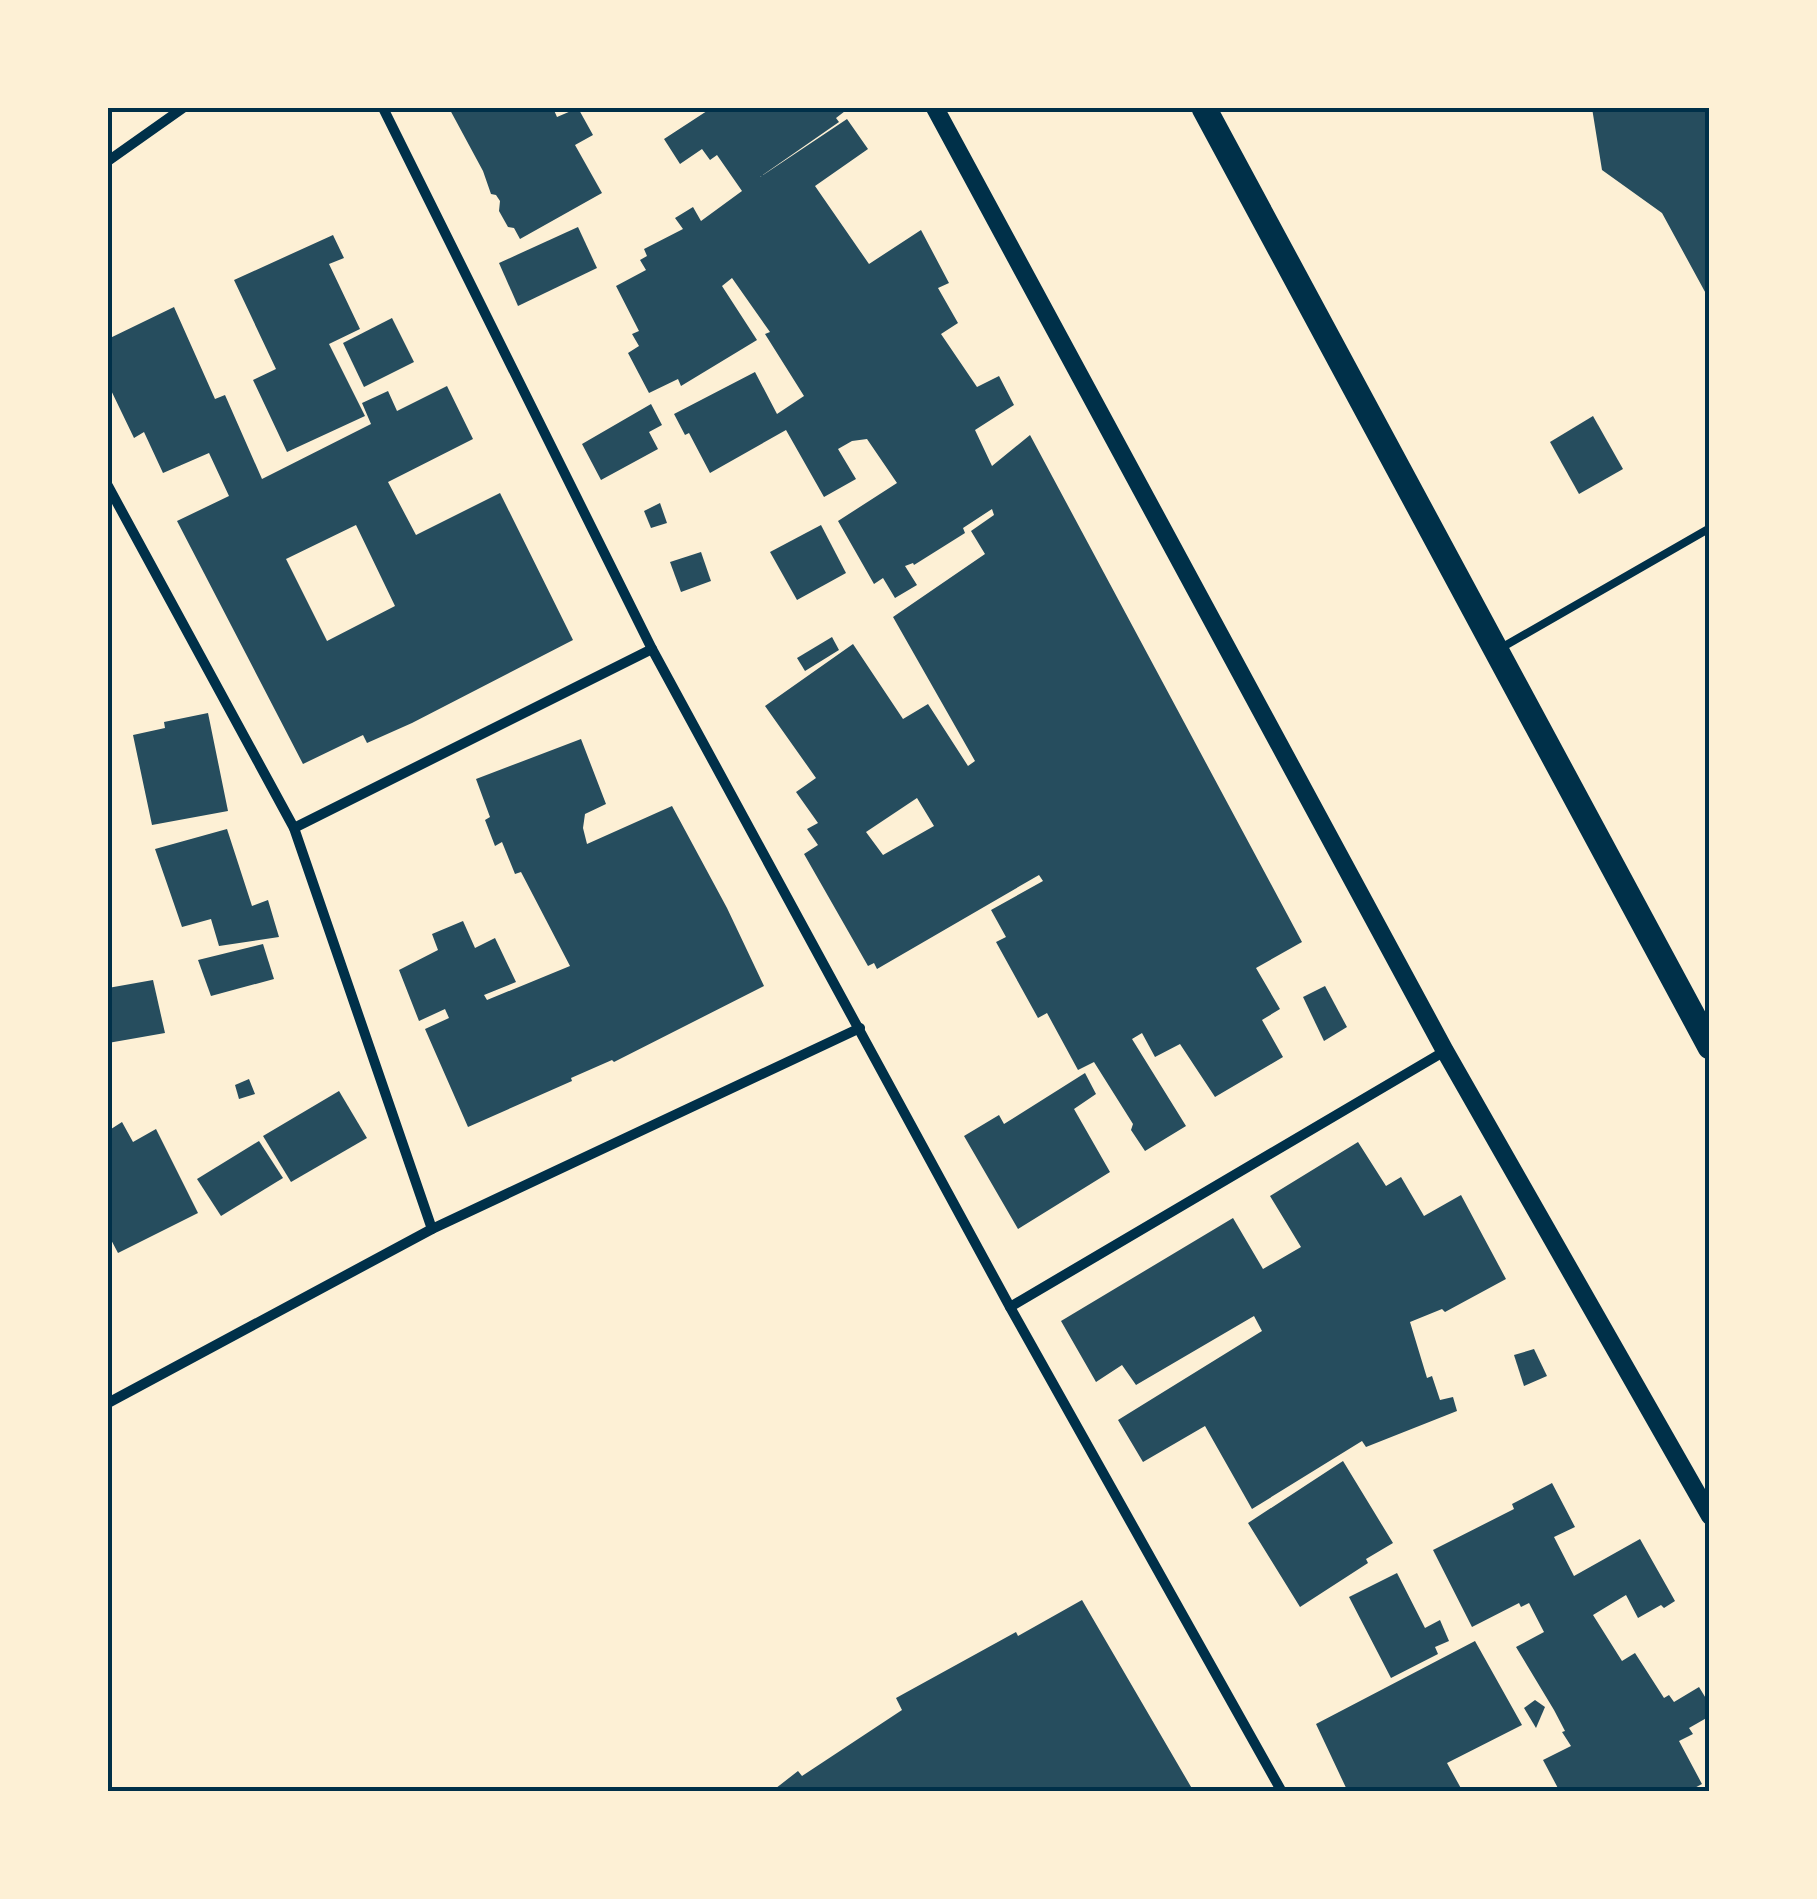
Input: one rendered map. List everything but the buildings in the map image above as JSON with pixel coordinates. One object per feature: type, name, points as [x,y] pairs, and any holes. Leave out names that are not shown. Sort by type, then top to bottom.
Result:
[{"type":"main road","points":[[1204,108],[1710,1047]]},
{"type":"street","points":[[108,161],[182,108]]},
{"type":"street","points":[[383,108],[652,649],[1010,1307],[1282,1792]]},
{"type":"street","points":[[934,108],[1445,1051],[1710,1516]]},
{"type":"street","points":[[108,486],[294,828],[432,1229]]},
{"type":"street","points":[[294,828],[652,649]]},
{"type":"street","points":[[108,1403],[432,1229],[860,1028]]},
{"type":"street","points":[[1010,1307],[1445,1051]]},
{"type":"lane","points":[[1496,651],[1710,528]]}]
